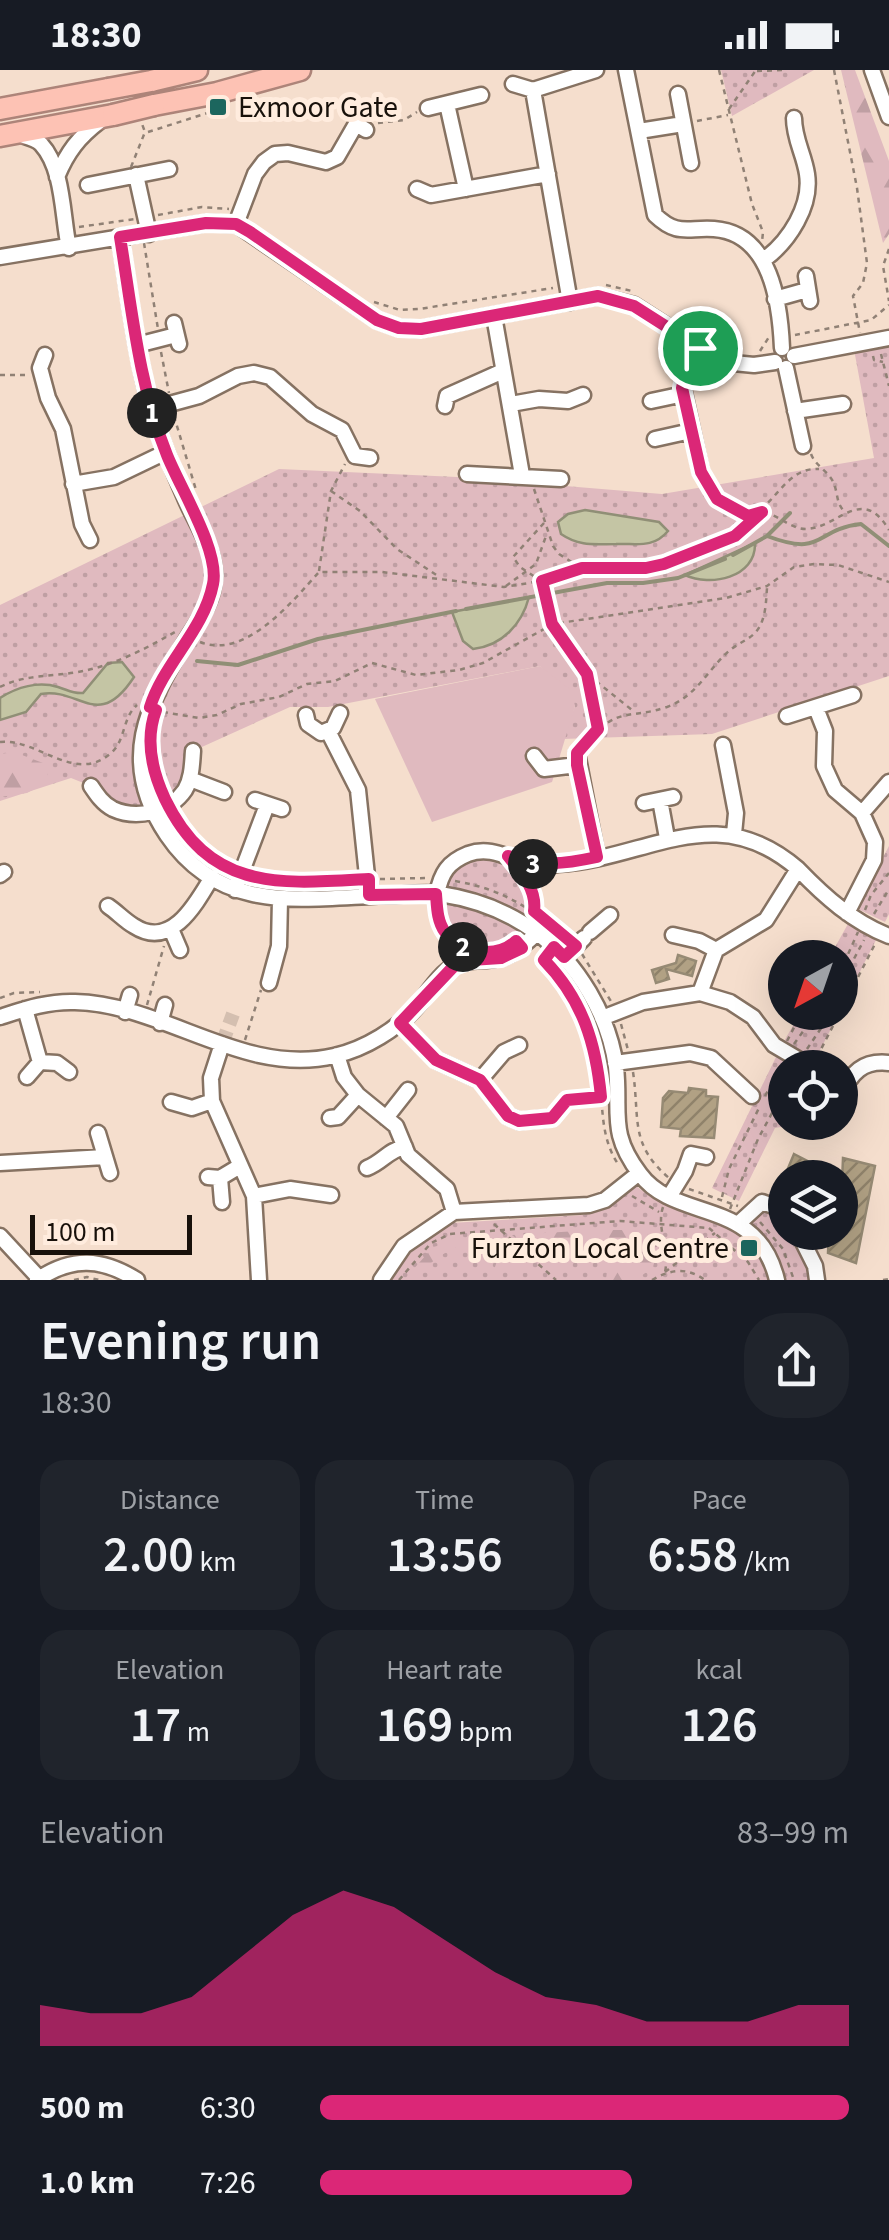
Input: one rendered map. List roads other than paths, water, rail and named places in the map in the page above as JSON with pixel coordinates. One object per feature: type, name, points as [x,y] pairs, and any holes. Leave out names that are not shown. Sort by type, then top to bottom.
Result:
[{"type":"highway","points":[[0,109],[197,70]]},
{"type":"highway","points":[[9,135],[216,93],[300,70]]},
{"type":"street","points":[[512,84],[533,90],[596,70]]},
{"type":"street","points":[[626,70],[656,215],[665,225],[682,231],[732,232],[767,258],[804,446]]},
{"type":"street","points":[[872,70],[889,117]]},
{"type":"street","points":[[533,90],[569,294]]},
{"type":"street","points":[[678,94],[692,163]]},
{"type":"street","points":[[428,108],[480,95]]},
{"type":"street","points":[[447,104],[466,189]]},
{"type":"street","points":[[57,177],[65,156],[80,135],[109,116]]},
{"type":"street","points":[[767,258],[795,224],[806,199],[807,174],[794,134],[794,118]]},
{"type":"street","points":[[238,218],[254,174],[275,154],[288,152],[326,162],[338,158],[356,124],[366,130]]},
{"type":"street","points":[[639,131],[683,124]]},
{"type":"street","points":[[9,135],[39,142],[57,177],[69,248]]},
{"type":"street","points":[[88,185],[169,169]]},
{"type":"street","points":[[416,189],[431,195],[548,174]]},
{"type":"street","points":[[136,175],[149,234]]},
{"type":"street","points":[[0,257],[238,218],[377,320],[399,328],[421,329],[494,316],[569,294],[598,296],[634,306],[723,362],[754,366],[884,339]]},
{"type":"street","points":[[120,237],[151,409],[214,572],[207,608],[150,707],[141,741],[146,792],[162,809],[167,836],[186,858],[212,878],[257,897],[369,895],[438,886],[537,933],[574,944],[610,1015],[623,1062],[616,1122],[630,1181]]},
{"type":"street","points":[[775,299],[808,289]]},
{"type":"street","points":[[494,316],[525,476]]},
{"type":"street","points":[[137,345],[177,334]]},
{"type":"street","points":[[700,348],[686,369],[684,394],[701,472]]},
{"type":"street","points":[[38,364],[63,429],[82,524],[90,540]]},
{"type":"street","points":[[445,406],[447,396],[454,391],[503,371]]},
{"type":"street","points":[[151,409],[200,396],[238,376],[254,373],[270,377],[312,414],[342,430],[357,459]]},
{"type":"street","points":[[650,401],[684,394]]},
{"type":"street","points":[[511,404],[539,399],[568,402],[583,395]]},
{"type":"street","points":[[796,411],[826,401],[843,404]]},
{"type":"street","points":[[655,439],[691,431]]},
{"type":"street","points":[[74,484],[114,477],[166,452]]},
{"type":"street","points":[[467,474],[560,479]]},
{"type":"street","points":[[787,716],[853,695]]},
{"type":"street","points":[[816,708],[825,731],[824,766],[835,790],[862,814],[875,842],[874,860],[847,912]]},
{"type":"street","points":[[306,716],[314,730],[328,731],[334,728],[340,713]]},
{"type":"street","points":[[328,731],[358,790],[369,895]]},
{"type":"street","points":[[719,745],[736,813],[734,834]]},
{"type":"street","points":[[91,786],[102,802],[114,810],[162,809],[190,779],[193,751]]},
{"type":"street","points":[[534,756],[544,769],[577,759],[597,857]]},
{"type":"street","points":[[190,779],[224,792]]},
{"type":"street","points":[[862,814],[889,783]]},
{"type":"street","points":[[644,802],[666,798],[667,838]]},
{"type":"street","points":[[235,890],[268,805]]},
{"type":"street","points":[[438,886],[454,861],[472,852],[494,851],[535,865],[563,864],[667,838],[734,834],[784,856],[824,896],[885,934]]},
{"type":"street","points":[[700,993],[716,950],[766,920],[798,869]]},
{"type":"street","points":[[120,908],[147,932],[169,929],[192,908],[212,878]]},
{"type":"street","points":[[276,975],[280,899]]},
{"type":"street","points":[[574,944],[610,915]]},
{"type":"street","points":[[169,929],[180,950]]},
{"type":"street","points":[[0,1017],[25,1008],[77,1002],[126,1012],[269,1058],[307,1060],[336,1056],[371,1042],[400,1023],[454,966],[471,960],[501,958],[522,948],[537,933]]},
{"type":"street","points":[[684,934],[716,950]]},
{"type":"street","points":[[610,1015],[657,999],[700,993],[730,1002],[788,1050]]},
{"type":"street","points":[[126,1012],[130,995]]},
{"type":"street","points":[[160,1023],[165,1005]]},
{"type":"street","points":[[25,1008],[40,1062]]},
{"type":"street","points":[[400,1023],[436,1060],[480,1080],[508,1116],[536,1127],[552,1118]]},
{"type":"street","points":[[222,1044],[211,1078],[212,1101],[254,1196],[259,1280]]},
{"type":"street","points":[[480,1080],[519,1045]]},
{"type":"street","points":[[623,1062],[690,1053],[711,1058],[752,1096]]},
{"type":"street","points":[[336,1056],[344,1077],[358,1095],[396,1126],[408,1155],[447,1190],[454,1212]]},
{"type":"street","points":[[858,1068],[874,1061],[889,1063]]},
{"type":"street","points":[[27,1077],[40,1062],[57,1062],[69,1072]]},
{"type":"street","points":[[386,1118],[408,1090]]},
{"type":"street","points":[[330,1118],[338,1116],[358,1095]]},
{"type":"street","points":[[171,1102],[192,1108],[212,1101]]},
{"type":"street","points":[[98,1133],[110,1173]]},
{"type":"street","points":[[367,1168],[378,1164],[391,1150],[404,1147]]},
{"type":"street","points":[[673,1191],[690,1154],[706,1157]]},
{"type":"street","points":[[0,1163],[105,1158]]},
{"type":"street","points":[[222,1202],[214,1178],[240,1166]]},
{"type":"street","points":[[630,1181],[730,1211],[759,1243],[777,1280]]},
{"type":"street","points":[[381,1280],[404,1246],[454,1212],[589,1205],[605,1200],[630,1181]]},
{"type":"street","points":[[254,1196],[302,1183],[331,1195]]},
{"type":"street","points":[[730,1211],[768,1204]]},
{"type":"street","points":[[0,1236],[38,1279],[80,1260],[117,1267],[137,1280]]},
{"type":"street","points":[[807,1250],[817,1280]]},
{"type":"waterway","points":[[767,536],[790,513]]},
{"type":"waterway","points":[[733,555],[767,536],[810,543],[861,524],[889,546]]},
{"type":"waterway","points":[[466,609],[607,583],[678,578],[725,559]]},
{"type":"waterway","points":[[197,661],[238,665],[318,639],[456,611]]},
{"type":"tunnel","points":[[222,1044],[233,1014]]},
{"type":"place","name":"Exmoor Gate","points":[[218,107]]},
{"type":"place","name":"Furzton Local Centre","points":[[749,1248]]}]
